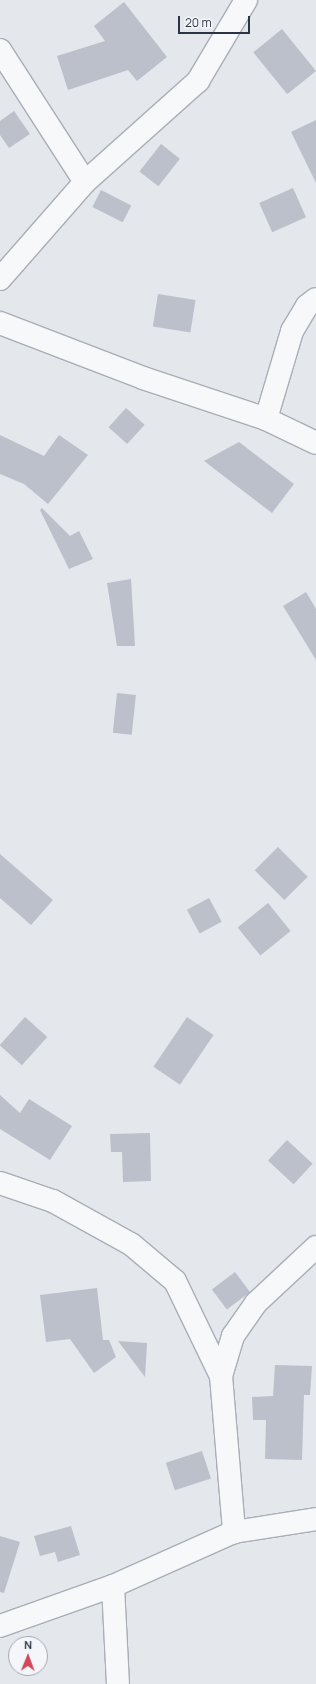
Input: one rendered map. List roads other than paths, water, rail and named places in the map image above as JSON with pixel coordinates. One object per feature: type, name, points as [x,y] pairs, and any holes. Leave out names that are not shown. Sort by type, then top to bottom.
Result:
[{"type":"street","points":[[0,279],[85,182],[198,81],[246,0]]},
{"type":"street","points":[[0,50],[85,182]]},
{"type":"street","points":[[266,419],[292,331],[307,306],[316,298]]},
{"type":"street","points":[[0,323],[143,378],[266,419],[316,443]]},
{"type":"street","points":[[0,1183],[53,1201],[131,1244],[175,1281],[221,1376],[234,1532]]},
{"type":"street","points":[[221,1376],[234,1336],[256,1303],[316,1247]]},
{"type":"street","points":[[0,1626],[113,1586],[234,1532],[316,1519]]},
{"type":"street","points":[[113,1586],[118,1684]]}]
